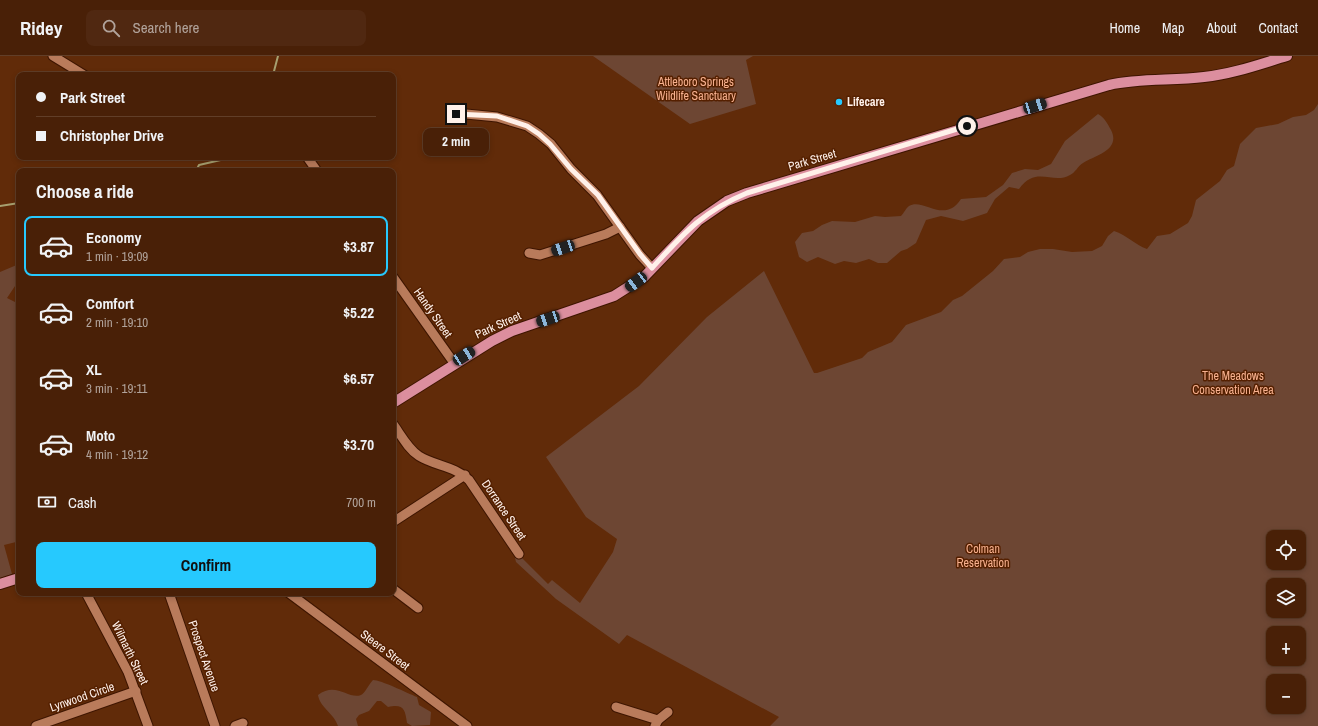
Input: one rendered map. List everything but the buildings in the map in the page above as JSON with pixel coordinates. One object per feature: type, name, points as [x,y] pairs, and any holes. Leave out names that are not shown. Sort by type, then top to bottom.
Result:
[{"type":"main road","name":"Park Street","points":[[396,401],[475,350],[512,331],[614,296],[639,280],[698,221],[712,210],[747,193],[1108,85],[1146,79],[1222,75],[1287,56]]},
{"type":"main road","points":[[0,584],[16,579]]},
{"type":"street","points":[[53,56],[79,72]]},
{"type":"street","points":[[456,114],[497,116],[513,120],[530,128],[550,144],[571,169],[598,195],[620,227],[652,268]]},
{"type":"street","points":[[529,253],[540,255],[606,234],[620,227]]},
{"type":"street","name":"Handy Street","points":[[396,281],[454,363]]},
{"type":"street","name":"Dorrance Street","points":[[396,428],[415,453],[465,475],[474,485],[519,554]]},
{"type":"street","points":[[396,520],[465,475]]},
{"type":"street","points":[[396,591],[418,608]]},
{"type":"street","name":"Wilmarth Street","points":[[88,596],[122,660],[136,691],[148,726]]},
{"type":"street","name":"Prospect Avenue","points":[[171,596],[215,726]]},
{"type":"street","name":"Steere Street","points":[[293,596],[467,726]]},
{"type":"street","name":"Lynwood Circle","points":[[36,726],[136,691]]},
{"type":"street","points":[[616,707],[656,723],[668,712]]},
{"type":"green space","name":"Attleboro Springs Wildlife Sanctuary","points":[[593,56],[753,56],[746,60],[756,104],[690,124]]},
{"type":"green space","name":"Colman Reservation","points":[[1318,104],[1318,726],[770,726],[779,717],[627,635],[619,644],[556,599],[516,562],[515,558],[520,556],[548,584],[552,580],[580,603],[613,552],[617,539],[586,517],[546,457],[639,386],[707,317],[764,271],[814,373],[817,373],[862,358],[868,352],[892,342],[906,325],[941,312],[953,300],[962,296],[993,271],[1004,259],[1020,257],[1028,252],[1040,249],[1053,249],[1072,252],[1092,251],[1102,246],[1108,236],[1114,231],[1147,249],[1157,236],[1170,234],[1188,223],[1192,216],[1196,200],[1220,181],[1227,170],[1234,166],[1240,144],[1256,128],[1278,124],[1293,117],[1306,115],[1314,110]]},
{"type":"green space","points":[[1098,114],[1106,121],[1113,137],[1113,142],[1106,151],[1083,163],[1072,174],[1064,177],[1032,178],[1025,182],[1019,189],[1009,187],[995,199],[987,213],[963,221],[941,216],[926,220],[916,243],[901,251],[887,263],[878,263],[869,259],[856,263],[844,261],[835,264],[818,257],[807,262],[799,257],[795,242],[802,233],[813,231],[832,221],[855,222],[875,216],[901,216],[909,206],[915,204],[934,209],[948,210],[961,199],[986,197],[1003,185],[1012,173],[1025,169],[1038,170],[1051,164],[1065,141]]},
{"type":"green space","points":[[16,265],[16,284],[7,298],[16,302],[16,542],[4,545],[12,574],[0,578],[0,272]]},
{"type":"green space","points":[[373,680],[388,684],[417,697],[419,705],[431,712],[430,725],[412,726],[407,723],[402,708],[397,706],[388,707],[381,701],[377,701],[369,711],[359,715],[356,719],[358,726],[338,726],[336,721],[321,704],[318,695],[325,691],[336,690],[356,696],[361,695]]},
{"type":"waterway","points":[[274,72],[278,56]]},
{"type":"waterway","points":[[198,168],[199,165],[221,160]]},
{"type":"waterway","points":[[0,206],[16,203]]},
{"type":"place","name":"Lifecare","points":[[839,102]]},
{"type":"route","points":[[456,114],[497,116],[513,120],[527,126],[539,134],[562,157],[577,176],[598,195],[620,227],[652,268],[698,221],[727,201],[747,193],[967,126]]},
{"type":"park label","name":"The Meadows Conservation Area","points":[[1233,383]]}]
